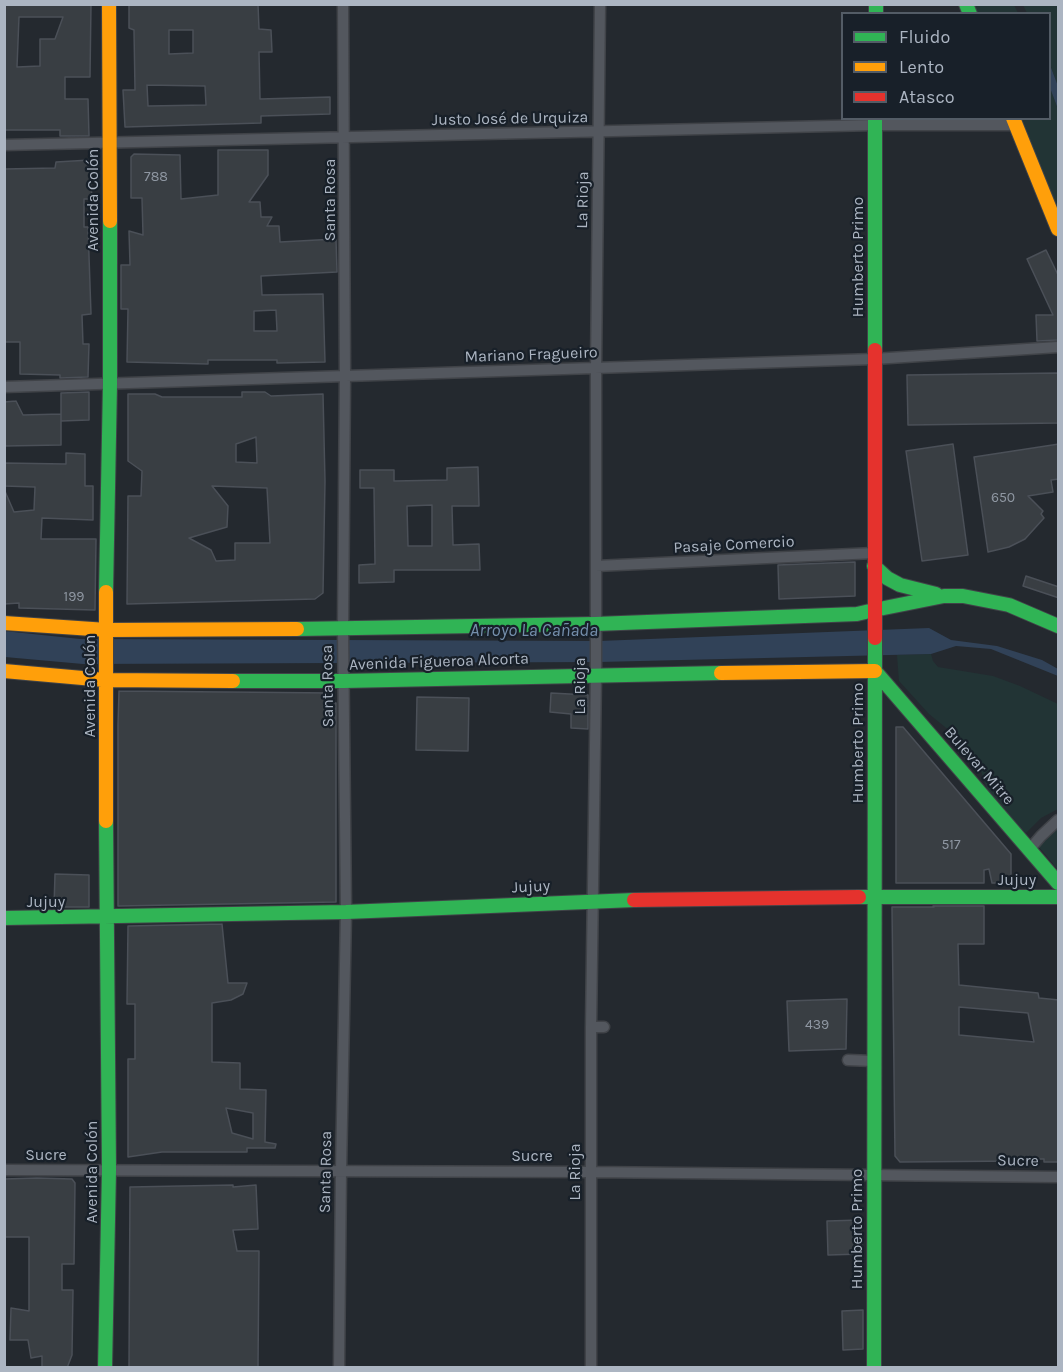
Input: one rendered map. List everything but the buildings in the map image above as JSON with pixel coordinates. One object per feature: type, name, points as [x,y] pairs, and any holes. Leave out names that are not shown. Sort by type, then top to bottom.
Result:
[{"type":"main road","name":"Avenida Colón","points":[[105,1368],[109,1170],[105,680],[110,384],[109,4]]},
{"type":"main road","name":"Humberto Primo","points":[[874,1368],[875,122]]},
{"type":"main road","points":[[1014,122],[1059,229]]},
{"type":"main road","points":[[874,560],[887,578],[909,589],[944,596],[996,601],[1053,623]]},
{"type":"main road","name":"Avenida Figueroa Alcorta","points":[[4,623],[107,630],[342,629],[595,624],[857,614],[944,596]]},
{"type":"main road","name":"Avenida Figueroa Alcorta","points":[[4,671],[105,680],[343,681],[596,674],[875,671]]},
{"type":"main road","name":"Bulevar Mitre","points":[[875,671],[1059,883]]},
{"type":"main road","name":"Jujuy","points":[[4,918],[107,918],[346,912],[592,901],[1059,897]]},
{"type":"street","name":"Santa Rosa","points":[[339,1368],[346,912],[342,629],[345,376],[343,4]]},
{"type":"street","name":"La Rioja","points":[[591,1368],[590,1172],[600,4]]},
{"type":"street","name":"Justo José de Urquiza","points":[[4,145],[599,133],[875,122],[1014,122]]},
{"type":"street","name":"Mariano Fragueiro","points":[[4,387],[874,359],[1059,347]]},
{"type":"street","name":"Pasaje Comercio","points":[[596,566],[874,560]]},
{"type":"street","points":[[1029,850],[1059,820]]},
{"type":"street","points":[[591,1027],[604,1027]]},
{"type":"street","points":[[848,1060],[873,1060]]},
{"type":"street","name":"Sucre","points":[[4,1170],[341,1170],[1059,1177]]},
{"type":"shaded area","points":[[966,5],[1014,5],[1018,12],[970,12]]},
{"type":"shaded area","points":[[1023,5],[1058,5],[1058,86],[1051,68],[1051,12],[1026,12]]},
{"type":"shaded area","points":[[1051,91],[1058,109],[1058,229],[1013,120],[1051,120]]},
{"type":"shaded area","points":[[931,654],[938,667],[993,676],[1058,704],[1058,809],[1041,818],[1026,833],[991,802],[980,768],[956,736],[929,714],[899,681],[897,655]]},
{"type":"shaded area","points":[[1058,828],[1058,870],[1039,847]]},
{"type":"water","points":[[1051,68],[1058,86],[1058,109],[1051,91]]},
{"type":"water","points":[[929,628],[951,640],[997,646],[1042,660],[1058,669],[1058,676],[991,649],[956,646],[931,654],[599,662],[83,664],[5,657],[4,631],[80,639],[599,641]]},
{"type":"traffic: fast","points":[[876,4],[876,12]]},
{"type":"traffic: fast","points":[[966,4],[969,12]]},
{"type":"traffic: fast","points":[[875,120],[875,350]]},
{"type":"traffic: fast","points":[[106,592],[110,221]]},
{"type":"traffic: fast","points":[[874,566],[887,578],[900,585],[936,594]]},
{"type":"traffic: fast","points":[[874,610],[944,596],[963,596],[1009,605],[1058,626]]},
{"type":"traffic: fast","points":[[297,629],[595,624],[857,614],[874,610]]},
{"type":"traffic: fast","points":[[874,1368],[875,638]]},
{"type":"traffic: fast","points":[[875,671],[1058,883]]},
{"type":"traffic: fast","points":[[233,681],[343,681],[721,673]]},
{"type":"traffic: fast","points":[[105,1368],[109,1170],[106,821]]},
{"type":"traffic: fast","points":[[859,897],[1058,897]]},
{"type":"traffic: fast","points":[[4,918],[346,912],[634,900]]},
{"type":"traffic: slow","points":[[109,4],[110,221]]},
{"type":"traffic: slow","points":[[1014,120],[1058,229]]},
{"type":"traffic: slow","points":[[106,592],[106,821]]},
{"type":"traffic: slow","points":[[4,623],[107,630],[297,629]]},
{"type":"traffic: slow","points":[[4,671],[105,680],[233,681]]},
{"type":"traffic: slow","points":[[721,673],[875,671]]},
{"type":"traffic: jam","points":[[875,350],[875,638]]},
{"type":"traffic: jam","points":[[634,900],[859,897]]},
{"type":"water label","name":"Arroyo La Cañada","points":[[534,631]]}]
